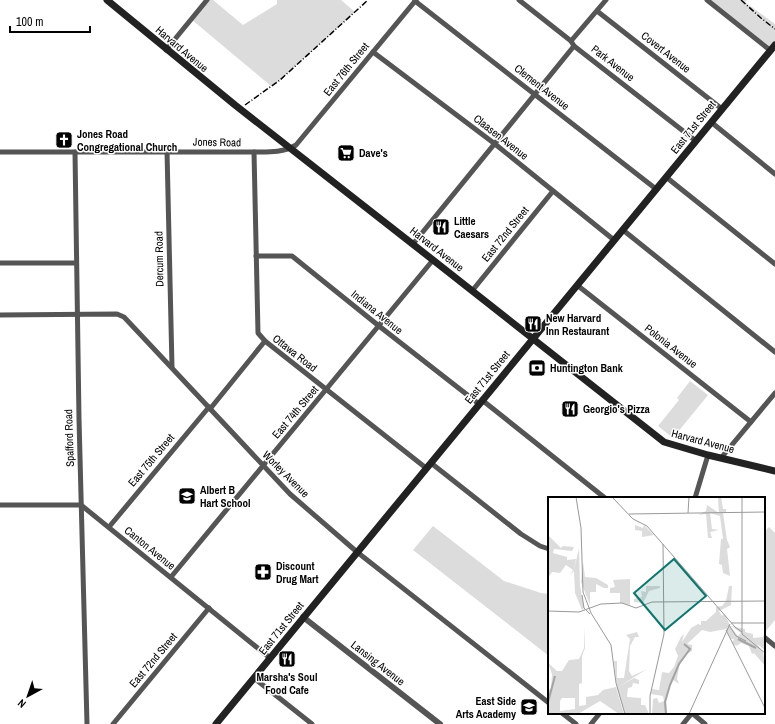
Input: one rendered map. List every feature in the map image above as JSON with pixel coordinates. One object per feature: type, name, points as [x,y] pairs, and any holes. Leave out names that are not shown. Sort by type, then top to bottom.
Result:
[{"type":"main road","name":"Harvard Avenue","points":[[107,0],[166,50],[290,149],[664,442],[708,455],[775,471]]},
{"type":"main road","name":"East 71st Street","points":[[216,724],[656,188],[773,48]]},
{"type":"street","points":[[166,50],[207,0]]},
{"type":"street","name":"East 76th Street","points":[[290,149],[296,146],[416,0]]},
{"type":"street","name":"Clement Avenue","points":[[416,0],[656,188]]},
{"type":"street","name":"Park Avenue","points":[[519,0],[571,41],[574,46],[696,141]]},
{"type":"street","points":[[571,41],[606,0]]},
{"type":"street","points":[[707,0],[773,48]]},
{"type":"street","name":"Covert Avenue","points":[[597,11],[722,109]]},
{"type":"street","points":[[413,244],[574,46]]},
{"type":"street","name":"Claasen Avenue","points":[[373,52],[495,144],[614,240]]},
{"type":"street","points":[[711,122],[775,174]]},
{"type":"street","name":"Jones Road","points":[[0,152],[254,152],[282,151],[290,149]]},
{"type":"street","name":"Dercum Road","points":[[167,151],[172,367]]},
{"type":"street","name":"Spafford Road","points":[[75,152],[77,315],[87,724]]},
{"type":"street","name":"Ottawa Road","points":[[254,152],[258,333],[265,341],[326,390],[428,466],[520,534],[540,546],[548,549]]},
{"type":"street","points":[[666,177],[775,264]]},
{"type":"street","name":"East 72nd Street","points":[[472,291],[553,190]]},
{"type":"street","points":[[623,230],[775,352]]},
{"type":"street","name":"Indiana Avenue","points":[[256,256],[292,256],[379,326],[604,497]]},
{"type":"street","name":"East 74th Street","points":[[171,577],[433,260]]},
{"type":"street","points":[[0,263],[76,263]]},
{"type":"street","name":"Polonia Avenue","points":[[577,285],[751,422]]},
{"type":"street","name":"Worley Avenue","points":[[0,315],[120,315],[172,367],[290,494],[357,552],[548,702]]},
{"type":"street","name":"East 75th Street","points":[[109,527],[265,341]]},
{"type":"street","points":[[721,458],[775,394]]},
{"type":"street","points":[[695,497],[708,455]]},
{"type":"street","points":[[0,505],[81,505]]},
{"type":"street","name":"Canton Avenue","points":[[81,505],[270,658]]},
{"type":"street","name":"East 72nd Street","points":[[113,724],[209,608]]},
{"type":"street","name":"Lansing Avenue","points":[[303,618],[440,724]]},
{"type":"street","points":[[765,638],[775,646]]},
{"type":"street","points":[[254,678],[312,724]]},
{"type":"street","points":[[563,714],[576,724]]},
{"type":"street","points":[[591,724],[599,714]]},
{"type":"street","points":[[683,724],[691,714]]},
{"type":"street","points":[[693,714],[705,724]]},
{"type":"shaded area","points":[[207,0],[213,0],[243,25],[277,4],[277,0],[341,0],[355,12],[280,80],[271,86],[191,19]]},
{"type":"shaded area","points":[[707,0],[747,0],[745,2],[775,24],[775,45],[771,51]]},
{"type":"shaded area","points":[[690,381],[708,395],[673,438],[658,426],[679,400],[677,398]]},
{"type":"shaded area","points":[[433,526],[504,581],[548,594],[548,655],[413,550]]},
{"type":"shaded area","points":[[769,527],[775,533],[775,620],[765,632],[765,531]]},
{"type":"railway","points":[[245,105],[280,80],[368,0]]},
{"type":"railway","points":[[741,0],[775,29]]},
{"type":"place","name":"Jones Road Congregational Church","points":[[64,140]]},
{"type":"place","name":"Dave's","points":[[346,153]]},
{"type":"place","name":"Little Caesars","points":[[441,227]]},
{"type":"place","name":"New Harvard Inn Restaurant","points":[[533,324]]},
{"type":"place","name":"Huntington Bank","points":[[537,368]]},
{"type":"place","name":"Georgio's Pizza","points":[[570,409]]},
{"type":"place","name":"Albert B Hart School","points":[[187,496]]},
{"type":"place","name":"Discount Drug Mart","points":[[263,572]]},
{"type":"place","name":"Marsha's Soul Food Cafe","points":[[287,659]]},
{"type":"place","name":"East Side Arts Academy","points":[[529,707]]}]
